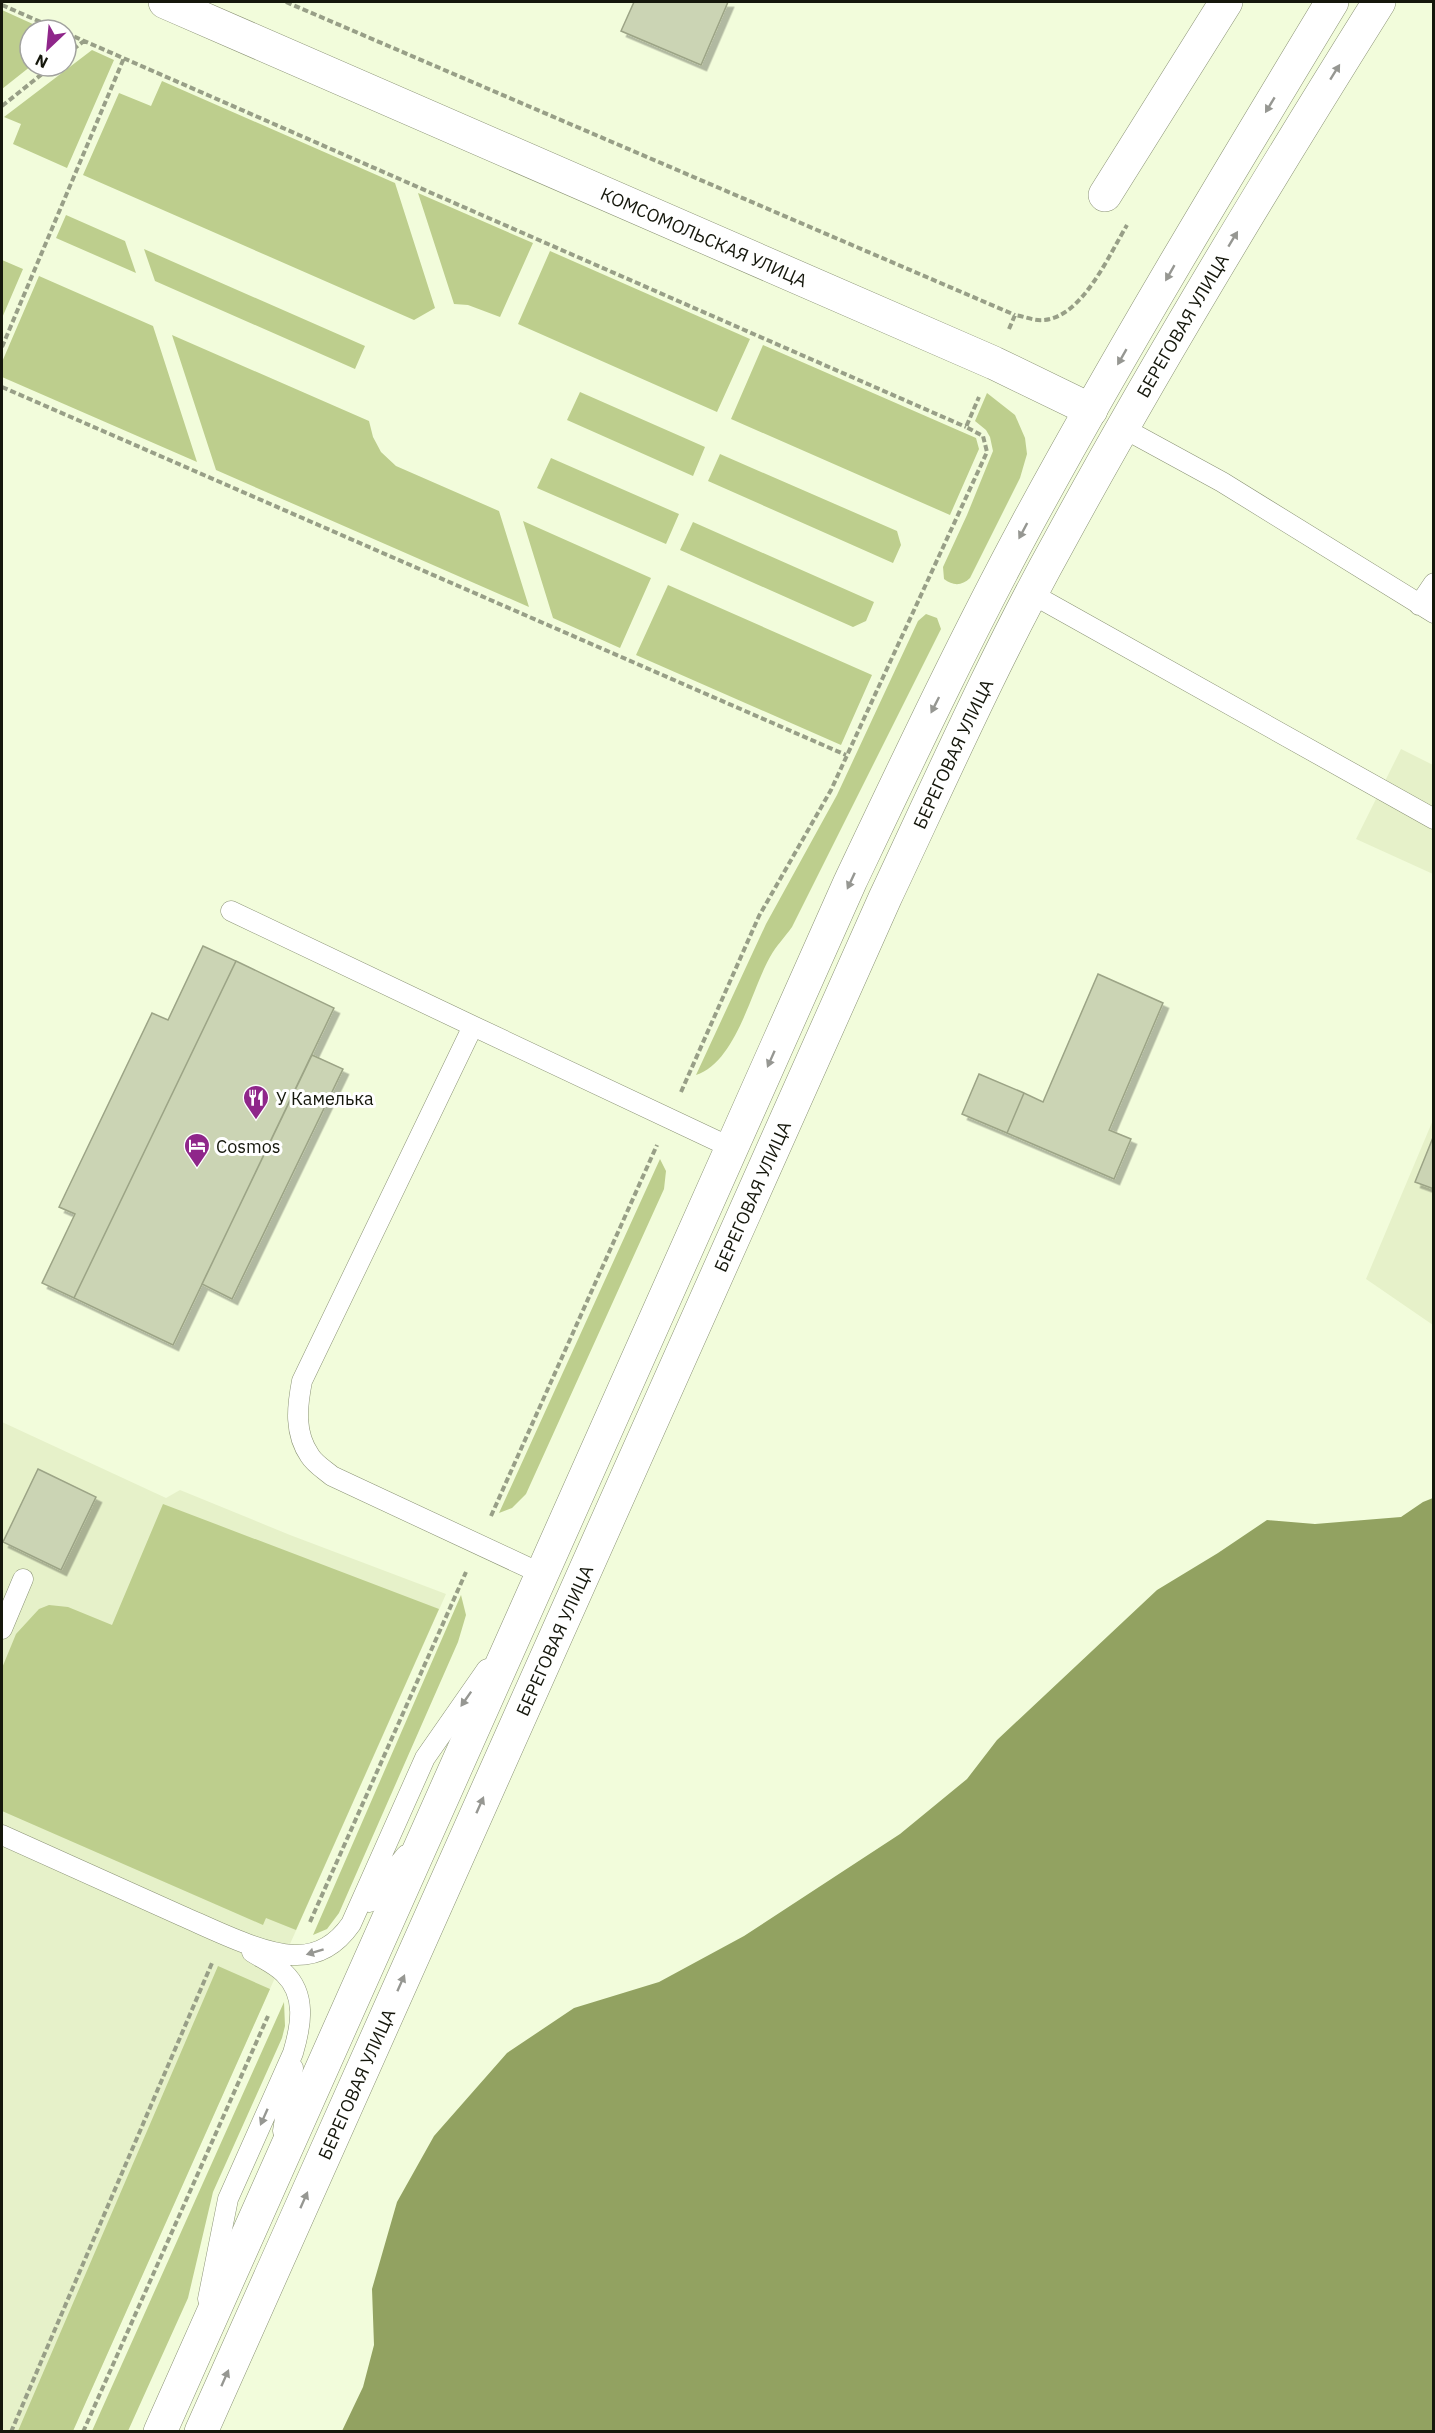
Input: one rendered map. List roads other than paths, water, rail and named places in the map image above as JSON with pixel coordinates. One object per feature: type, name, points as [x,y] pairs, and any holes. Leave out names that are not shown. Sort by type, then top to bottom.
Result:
[{"type":"main road","name":"КОМСОМОЛЬСКАЯ УЛИЦА","points":[[165,2],[994,363],[1123,428]]},
{"type":"main road","name":"КОМСОМОЛЬСКАЯ УЛИЦА","points":[[201,2],[315,66]]},
{"type":"main road","points":[[1105,195],[1226,2]]},
{"type":"main road","name":"БЕРЕГОВАЯ УЛИЦА","points":[[160,2432],[850,882],[917,740],[1026,525],[1091,410],[1332,2]]},
{"type":"main road","name":"БЕРЕГОВАЯ УЛИЦА","points":[[201,2432],[885,898],[1032,594],[1123,428],[1286,150],[1379,2]]},
{"type":"lane","points":[[1123,428],[1222,482],[1426,609],[1434,583]]},
{"type":"lane","points":[[1032,594],[1434,819]]},
{"type":"lane","points":[[231,911],[668,1120],[732,1148]]},
{"type":"lane","points":[[472,1026],[302,1381],[297,1408],[300,1434],[311,1457],[332,1476],[542,1574]]},
{"type":"lane","points":[[2,1629],[23,1579]]},
{"type":"lane","points":[[343,1935],[351,1924],[425,1758],[523,1616]]},
{"type":"lane","points":[[2,1835],[225,1935],[279,1953],[295,1955],[326,1948],[343,1935],[430,1825]]},
{"type":"lane","points":[[225,1935],[286,1975],[297,1994],[301,2017],[300,2030],[277,2168]]},
{"type":"lane","points":[[201,2339],[228,2199],[293,2053],[300,2030]]},
{"type":"place","name":"У Камелька","points":[[256,1121]]},
{"type":"place","name":"Cosmos","points":[[197,1169]]}]
